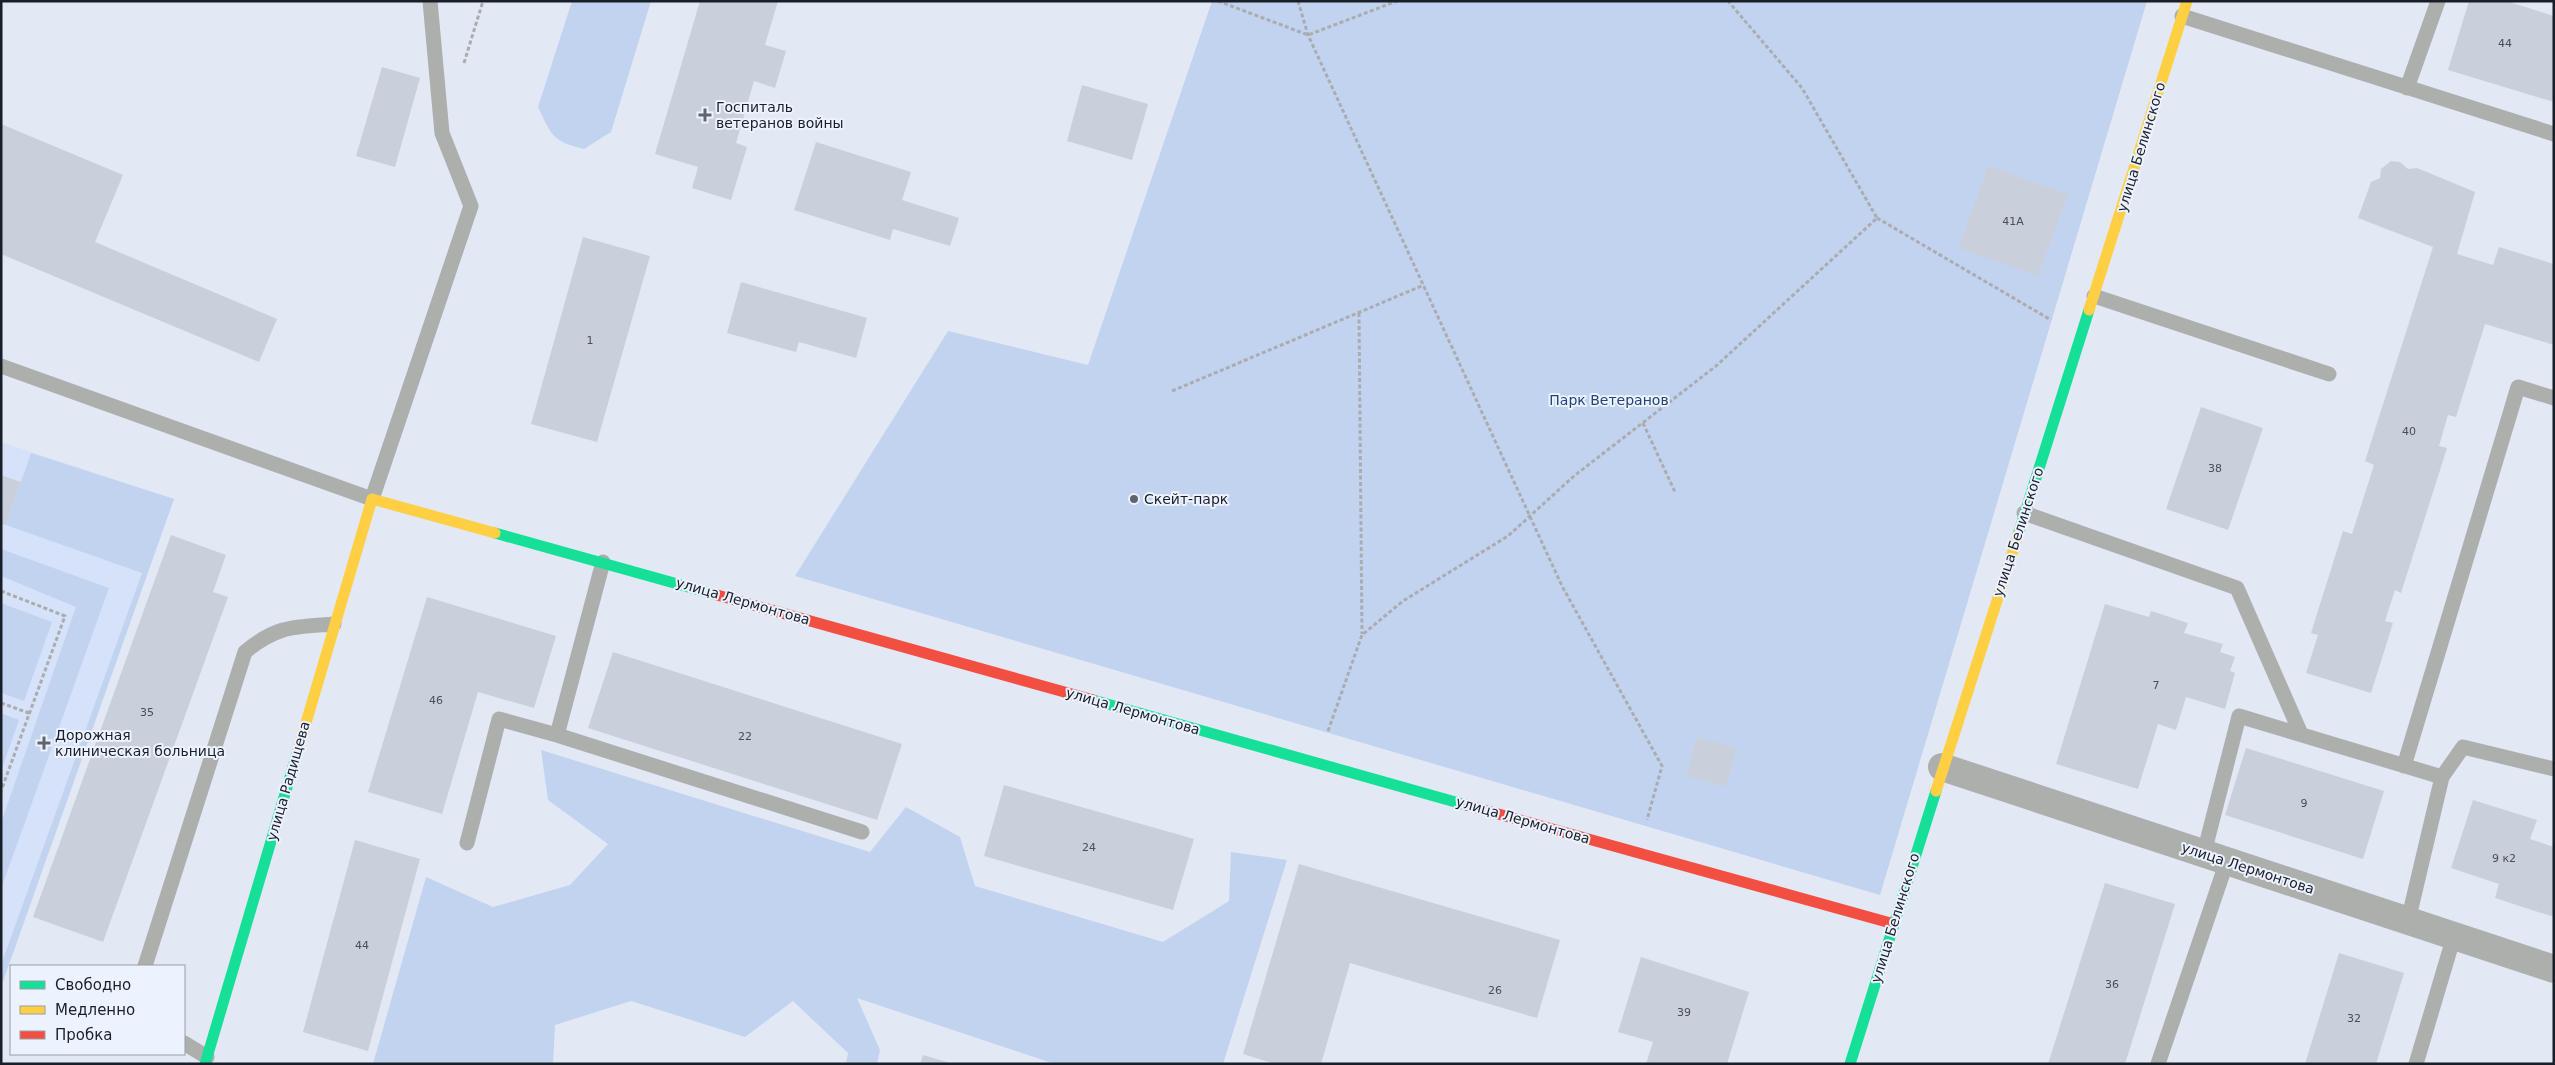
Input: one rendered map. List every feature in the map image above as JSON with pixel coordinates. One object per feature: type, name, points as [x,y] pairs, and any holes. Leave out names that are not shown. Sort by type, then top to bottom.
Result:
[{"type":"street","name":"улица Белинского","points":[[1850,1064],[1942,767],[2187,1]]},
{"type":"street","name":"улица Лермонтова","points":[[372,499],[1894,924]]},
{"type":"street","name":"улица Радищева","points":[[206,1060],[372,499]]},
{"type":"street","name":"улица Лермонтова","points":[[1942,767],[2554,969]]},
{"type":"lane","points":[[1,366],[372,499],[471,206],[442,133],[430,1]]},
{"type":"lane","points":[[2407,88],[2438,1]]},
{"type":"lane","points":[[2182,16],[2554,134]]},
{"type":"lane","points":[[2094,296],[2329,374]]},
{"type":"lane","points":[[2404,766],[2518,388],[2554,398]]},
{"type":"lane","points":[[2024,513],[2237,588],[2301,734]]},
{"type":"lane","points":[[557,735],[603,562]]},
{"type":"lane","points":[[145,965],[245,652],[263,637],[285,628],[334,624]]},
{"type":"lane","points":[[2158,1064],[2215,857],[2239,716],[2442,778]]},
{"type":"lane","points":[[467,843],[499,718],[862,832]]},
{"type":"lane","points":[[2408,921],[2442,778],[2463,747],[2554,768]]},
{"type":"lane","points":[[2416,1064],[2454,936]]},
{"type":"lane","points":[[185,1044],[206,1060]]},
{"type":"path","points":[[1218,1],[1308,35],[1398,1]]},
{"type":"path","points":[[1298,1],[1308,35],[1562,586],[1662,766],[1639,852]]},
{"type":"path","points":[[1728,1],[1802,88],[1877,218],[2059,324]]},
{"type":"path","points":[[1362,635],[1403,601],[1508,536],[1574,476],[1716,366],[1877,218]]},
{"type":"path","points":[[1172,391],[1424,285]]},
{"type":"path","points":[[1317,763],[1362,635],[1359,313]]},
{"type":"path","points":[[1643,423],[1675,492]]},
{"type":"path","points":[[1,591],[65,616],[1,791]]},
{"type":"path","points":[[1,703],[29,713]]},
{"type":"shaded area","name":"Дорожная клиническая больница","points":[[1,442],[174,499],[1,987]]},
{"type":"green space","points":[[572,1],[651,1],[611,132],[584,149],[565,143],[554,136],[538,107]]},
{"type":"green space","name":"Парк Ветеранов","points":[[1212,1],[2147,1],[1880,895],[795,576],[948,331],[1088,365]]},
{"type":"green space","points":[[31,453],[174,499],[1,987],[1,965],[142,573],[6,525]]},
{"type":"green space","points":[[1,549],[109,588],[1,889],[1,823],[76,607],[1,576]]},
{"type":"green space","points":[[1,603],[52,622],[24,701],[1,693]]},
{"type":"green space","points":[[1,713],[19,720],[1,771]]},
{"type":"green space","points":[[541,750],[870,852],[906,807],[960,837],[975,886],[1163,942],[1229,901],[1231,852],[1287,860],[1223,1064],[1055,1064],[857,998],[880,1050],[877,1064],[846,1064],[848,1053],[793,1001],[745,1037],[631,1001],[555,1025],[553,1064],[373,1064],[426,877],[493,907],[570,885],[608,844],[548,800]]},
{"type":"building","name":"Госпиталь ветеранов войны","points":[[700,1],[778,1],[765,45],[786,51],[775,88],[754,81],[736,143],[747,147],[731,200],[692,188],[698,167],[655,154]]},
{"type":"building","points":[[2469,1],[2506,1],[2554,16],[2554,102],[2448,70]]},
{"type":"building","points":[[382,67],[420,78],[395,167],[356,156]]},
{"type":"building","points":[[1082,85],[1148,104],[1132,160],[1067,141]]},
{"type":"building","points":[[1,124],[123,175],[95,242],[277,319],[259,362],[1,254]]},
{"type":"building","points":[[816,142],[911,172],[902,200],[959,218],[950,246],[893,229],[890,240],[794,210]]},
{"type":"building","points":[[2391,161],[2400,162],[2408,169],[2417,168],[2475,192],[2457,254],[2493,265],[2499,247],[2554,264],[2554,345],[2485,324],[2456,417],[2448,415],[2439,446],[2447,448],[2401,593],[2395,590],[2385,621],[2393,623],[2371,693],[2306,673],[2318,635],[2311,633],[2343,531],[2352,534],[2374,465],[2365,461],[2433,247],[2358,218],[2371,182],[2380,178],[2381,169]]},
{"type":"building","points":[[1988,166],[2068,194],[2038,276],[1959,248]]},
{"type":"building","points":[[583,237],[650,256],[597,442],[531,424]]},
{"type":"building","points":[[741,282],[867,318],[856,358],[799,342],[796,352],[727,333]]},
{"type":"building","points":[[2201,407],[2263,428],[2228,530],[2166,509]]},
{"type":"building","points":[[1,475],[21,482],[6,525],[1,524]]},
{"type":"building","points":[[171,535],[226,555],[213,592],[228,597],[103,942],[33,917]]},
{"type":"building","points":[[427,597],[556,636],[534,708],[478,692],[442,814],[368,792]]},
{"type":"building","points":[[2105,604],[2149,617],[2151,611],[2188,623],[2184,633],[2223,644],[2220,652],[2235,657],[2230,671],[2235,673],[2225,709],[2186,697],[2176,730],[2158,724],[2138,789],[2056,764]]},
{"type":"building","points":[[613,652],[902,744],[877,820],[588,728]]},
{"type":"building","points":[[1697,737],[1737,748],[1726,787],[1686,776]]},
{"type":"building","points":[[2246,748],[2384,791],[2363,859],[2225,815]]},
{"type":"building","points":[[1004,785],[1194,839],[1173,910],[984,856]]},
{"type":"building","points":[[2473,800],[2537,820],[2530,839],[2554,847],[2554,917],[2495,898],[2499,884],[2451,868]]},
{"type":"building","points":[[355,840],[420,859],[368,1051],[303,1032]]},
{"type":"building","points":[[1299,864],[1560,940],[1537,1018],[1350,963],[1321,1064],[1275,1064],[1243,1054]]},
{"type":"building","points":[[2105,883],[2175,904],[2125,1064],[2048,1064]]},
{"type":"building","points":[[2339,953],[2404,973],[2376,1064],[2305,1064]]},
{"type":"building","points":[[1641,957],[1749,992],[1727,1064],[1646,1064],[1653,1042],[1618,1032]]},
{"type":"building","points":[[923,1055],[950,1063],[950,1064],[920,1064]]},
{"type":"traffic: fast","points":[[2018,535],[2089,310]]},
{"type":"traffic: fast","points":[[495,533],[717,595]]},
{"type":"traffic: fast","points":[[1093,700],[1466,805]]},
{"type":"traffic: fast","points":[[205,1064],[298,750]]},
{"type":"traffic: fast","points":[[1850,1064],[1936,791]]},
{"type":"traffic: slow","points":[[2089,310],[2187,1]]},
{"type":"traffic: slow","points":[[298,750],[372,499],[495,533]]},
{"type":"traffic: slow","points":[[1936,791],[2018,535]]},
{"type":"traffic: jam","points":[[717,595],[1093,700]]},
{"type":"traffic: jam","points":[[1466,805],[1894,924]]},
{"type":"place","name":"Госпиталь ветеранов войны","points":[[705,115]]},
{"type":"place","name":"Скейт-парк","points":[[1134,499]]},
{"type":"place","name":"Дорожная клиническая больница","points":[[44,743]]}]
